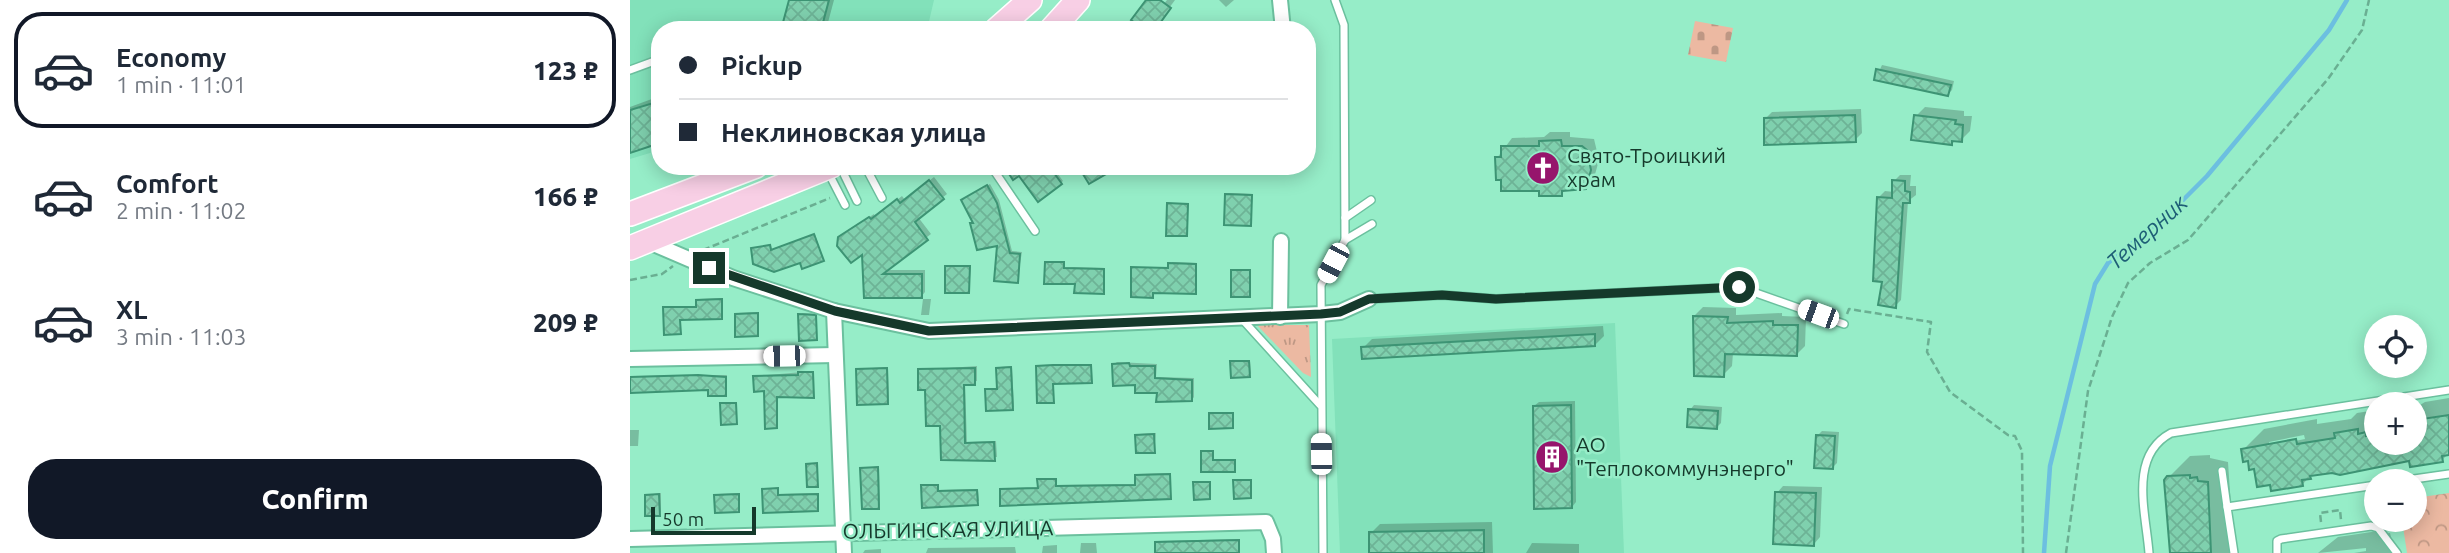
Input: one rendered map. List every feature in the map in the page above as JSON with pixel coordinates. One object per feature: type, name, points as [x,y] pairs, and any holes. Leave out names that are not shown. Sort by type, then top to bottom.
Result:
[{"type":"main road","points":[[1059,21],[1078,0]]},
{"type":"main road","points":[[1005,21],[1019,7]]},
{"type":"main road","points":[[639,208],[731,175]]},
{"type":"main road","points":[[640,245],[812,175]]},
{"type":"street","points":[[1280,0],[1282,21]]},
{"type":"street","points":[[1280,317],[1281,241]]},
{"type":"street","points":[[640,245],[685,257],[733,278],[835,311],[929,331],[1280,317],[1340,312],[1369,299]]},
{"type":"street","points":[[835,311],[844,553]]},
{"type":"street","points":[[630,359],[835,355]]},
{"type":"street","name":"ОЛЬГИНСКАЯ УЛИЦА","points":[[630,539],[1266,522],[1273,539],[1274,553]]},
{"type":"lane","points":[[1323,553],[1321,285],[1345,240],[1344,25],[1335,0]]},
{"type":"lane","points":[[630,70],[651,62]]},
{"type":"lane","points":[[834,175],[837,190],[845,205]]},
{"type":"lane","points":[[838,175],[857,201]]},
{"type":"lane","points":[[870,175],[882,198]]},
{"type":"lane","points":[[997,175],[1035,231]]},
{"type":"lane","points":[[1345,218],[1371,200]]},
{"type":"lane","points":[[1345,240],[1373,224]]},
{"type":"lane","points":[[1369,299],[1442,295],[1496,299],[1739,287],[1843,324]]},
{"type":"lane","points":[[1241,318],[1320,405]]},
{"type":"lane","points":[[2149,553],[2143,472],[2148,454],[2164,436],[2179,430],[2449,390]]},
{"type":"lane","points":[[2222,471],[2234,553]]},
{"type":"lane","points":[[2427,477],[2449,474]]},
{"type":"lane","points":[[2227,507],[2364,487]]},
{"type":"lane","points":[[2277,553],[2276,545],[2281,539],[2371,526],[2378,528],[2397,553]]},
{"type":"path","points":[[2066,553],[2088,391],[2112,317],[2128,283],[2150,263],[2188,240],[2328,79],[2361,30],[2369,0]]},
{"type":"path","points":[[630,280],[662,274],[685,257],[829,199],[837,190]]},
{"type":"path","points":[[1843,324],[1849,309],[1931,322],[1927,352],[1950,392],[2015,436],[2022,451],[2023,553]]},
{"type":"path","points":[[2320,513],[2340,510]]},
{"type":"shaded area","points":[[630,0],[934,0],[929,21],[651,21],[651,153],[630,159]]},
{"type":"shaded area","points":[[1615,323],[1624,553],[1340,553],[1332,339]]},
{"type":"green space","points":[[1695,21],[1733,28],[1726,62],[1688,55]]},
{"type":"green space","points":[[1257,325],[1309,325],[1311,377],[1303,373]]},
{"type":"green space","points":[[2449,493],[2449,553],[2407,553],[2404,532],[2427,532],[2427,496]]},
{"type":"building","points":[[789,0],[829,0],[823,21],[783,21]]},
{"type":"building","points":[[1146,0],[1160,0],[1171,8],[1162,21],[1131,20]]},
{"type":"building","points":[[1876,69],[1951,85],[1948,96],[1874,80]]},
{"type":"building","points":[[651,104],[651,146],[630,153],[630,110]]},
{"type":"building","points":[[1855,115],[1856,142],[1764,145],[1764,118]]},
{"type":"building","points":[[1914,115],[1956,120],[1955,124],[1963,125],[1962,142],[1952,141],[1952,145],[1911,140]]},
{"type":"building","name":"Свято-Троицкий храм","points":[[1561,140],[1562,146],[1582,146],[1587,150],[1591,170],[1586,189],[1562,191],[1562,196],[1539,196],[1539,191],[1501,191],[1501,180],[1496,180],[1495,157],[1501,157],[1501,146],[1539,146],[1539,141]]},
{"type":"building","points":[[1010,175],[1056,175],[1062,184],[1038,202],[1019,176],[1013,180]]},
{"type":"building","points":[[1084,175],[1104,175],[1089,184]]},
{"type":"building","points":[[929,180],[944,199],[915,222],[928,240],[883,274],[922,274],[922,298],[864,298],[862,255],[851,263],[837,246],[838,237],[869,217],[871,219],[897,199],[900,203]]},
{"type":"building","points":[[1892,180],[1905,181],[1905,191],[1910,192],[1910,203],[1903,203],[1896,308],[1878,305],[1882,282],[1873,281],[1877,197],[1892,198]]},
{"type":"building","points":[[987,185],[997,203],[1010,253],[1020,254],[1018,283],[994,281],[997,246],[977,250],[970,223],[973,223],[961,200]]},
{"type":"building","points":[[1225,194],[1252,195],[1251,226],[1224,225]]},
{"type":"building","points":[[1167,203],[1188,204],[1187,236],[1166,236]]},
{"type":"building","points":[[814,234],[824,261],[802,269],[800,263],[774,272],[753,264],[751,248],[770,245],[771,250]]},
{"type":"building","points":[[1045,262],[1064,262],[1064,268],[1104,269],[1104,294],[1074,293],[1075,284],[1044,284]]},
{"type":"building","points":[[1168,263],[1196,264],[1196,294],[1153,293],[1153,298],[1131,297],[1131,267],[1168,268]]},
{"type":"building","points":[[945,266],[970,266],[969,293],[945,293]]},
{"type":"building","points":[[1231,270],[1250,270],[1250,297],[1231,297]]},
{"type":"building","points":[[722,299],[722,319],[680,320],[681,334],[664,335],[663,307],[696,307],[696,300]]},
{"type":"building","points":[[758,313],[758,336],[735,337],[735,314]]},
{"type":"building","points":[[798,314],[816,315],[817,340],[799,341]]},
{"type":"building","points":[[1693,316],[1728,317],[1727,323],[1773,321],[1773,325],[1798,325],[1797,356],[1725,354],[1724,377],[1694,376]]},
{"type":"building","points":[[1595,334],[1595,346],[1362,359],[1361,347]]},
{"type":"building","points":[[1230,361],[1249,361],[1250,377],[1231,378]]},
{"type":"building","points":[[1129,363],[1130,366],[1155,366],[1155,378],[1192,380],[1192,401],[1156,402],[1157,393],[1135,393],[1135,385],[1113,386],[1112,364]]},
{"type":"building","points":[[1091,365],[1092,383],[1053,384],[1054,403],[1037,403],[1036,366]]},
{"type":"building","points":[[1011,367],[1013,410],[986,411],[985,389],[997,389],[996,368]]},
{"type":"building","points":[[887,368],[888,404],[857,405],[856,369]]},
{"type":"building","points":[[975,368],[975,385],[964,385],[965,443],[994,442],[995,461],[941,460],[940,426],[926,426],[925,390],[918,390],[918,369]]},
{"type":"building","points":[[798,372],[813,372],[814,398],[777,397],[777,428],[765,429],[764,391],[754,392],[753,376],[798,375]]},
{"type":"building","points":[[630,377],[726,377],[726,396],[708,396],[708,390],[630,393]]},
{"type":"building","points":[[720,403],[736,403],[737,424],[721,425]]},
{"type":"building","name":"АО \"Теплокоммунэнерго\"","points":[[1571,405],[1572,508],[1534,509],[1533,406]]},
{"type":"building","points":[[1688,409],[1718,411],[1717,429],[1687,427]]},
{"type":"building","points":[[1209,413],[1233,413],[1233,428],[1209,429]]},
{"type":"building","points":[[2449,415],[2449,455],[2442,456],[2443,462],[2410,467],[2409,461],[2340,475],[2332,473],[2310,476],[2311,479],[2302,480],[2303,486],[2271,491],[2270,485],[2257,487],[2254,469],[2249,470],[2248,461],[2243,462],[2241,449],[2296,439],[2297,444],[2335,438],[2334,433],[2358,429],[2358,434],[2364,432],[2364,455],[2427,455],[2427,418]]},
{"type":"building","points":[[1154,434],[1155,453],[1136,453],[1135,435]]},
{"type":"building","points":[[1816,435],[1835,436],[1833,469],[1814,468]]},
{"type":"building","points":[[1201,451],[1213,451],[1213,460],[1235,460],[1235,472],[1201,472]]},
{"type":"building","points":[[817,463],[818,487],[807,487],[806,464]]},
{"type":"building","points":[[878,467],[879,509],[862,509],[860,468]]},
{"type":"building","points":[[1170,474],[1171,499],[1000,506],[1000,489],[1038,488],[1037,479],[1056,479],[1056,486],[1135,485],[1135,475]]},
{"type":"building","points":[[2190,475],[2190,478],[2197,477],[2198,481],[2208,482],[2211,553],[2170,553],[2164,480],[2167,476]]},
{"type":"building","points":[[1233,480],[1251,480],[1251,498],[1234,499]]},
{"type":"building","points":[[1193,482],[1210,482],[1210,499],[1194,500]]},
{"type":"building","points":[[921,485],[938,485],[938,491],[977,490],[978,505],[922,508]]},
{"type":"building","points":[[778,488],[778,495],[818,494],[818,511],[763,513],[762,489]]},
{"type":"building","points":[[1775,492],[1816,493],[1814,546],[1773,544]]},
{"type":"building","points":[[659,494],[660,516],[645,516],[645,495]]},
{"type":"building","points":[[739,494],[739,512],[715,513],[714,495]]},
{"type":"building","points":[[1484,530],[1484,553],[1369,553],[1369,532]]},
{"type":"building","points":[[1239,540],[1239,553],[1155,553],[1155,542]]},
{"type":"waterway","name":"Темерник","points":[[2044,553],[2050,466],[2095,284],[2108,263],[2173,210],[2207,176],[2329,30],[2347,0]]},
{"type":"place","name":"Свято-Троицкий храм","points":[[1543,168]]},
{"type":"place","name":"АО \"Теплокоммунэнерго\"","points":[[1552,457]]},
{"type":"route","points":[[709,268],[835,311],[880,323],[929,331],[1280,317],[1340,312],[1369,299],[1442,295],[1496,299],[1709,286],[1739,287]]}]
